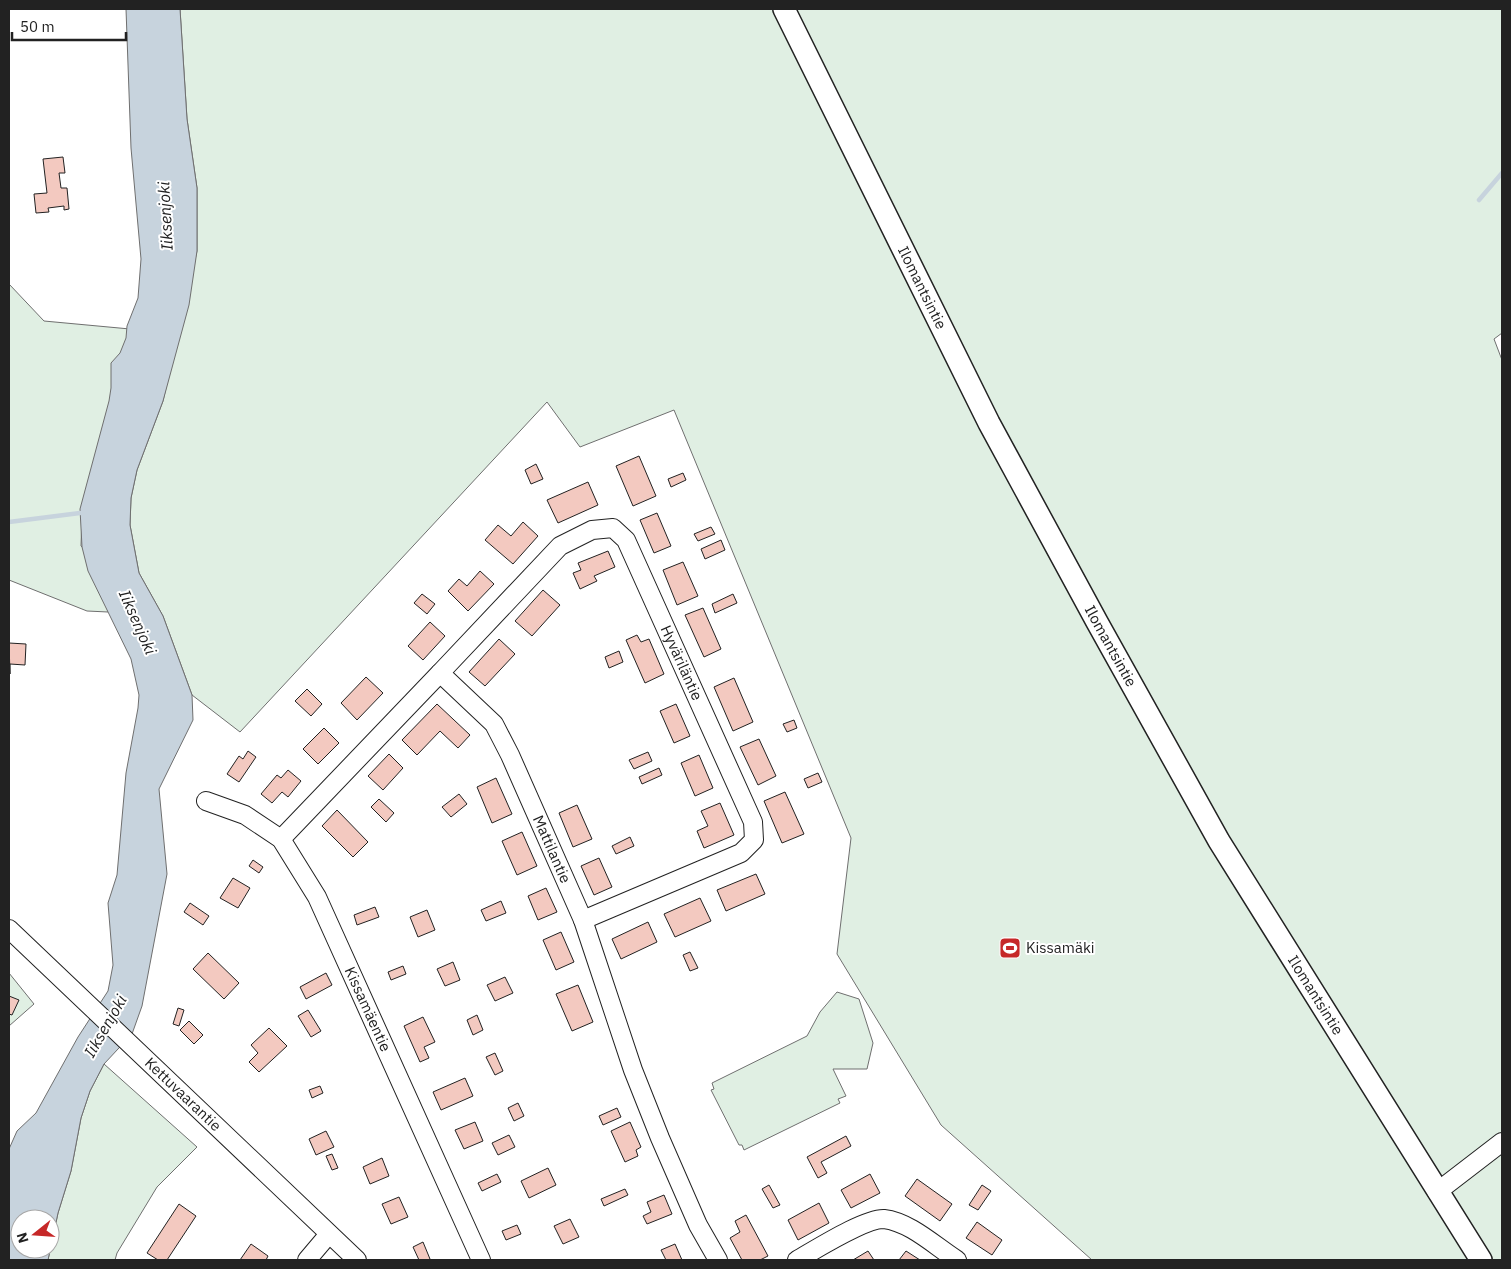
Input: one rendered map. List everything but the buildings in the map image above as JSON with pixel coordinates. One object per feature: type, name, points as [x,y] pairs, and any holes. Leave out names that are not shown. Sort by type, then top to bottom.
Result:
[{"type":"main road","name":"Ilomantsintie","points":[[784,9],[989,423],[1219,841],[1481,1260]]},
{"type":"street","name":"Hyväriläntie","points":[[440,673],[560,546],[592,530],[613,528],[626,540],[753,822],[754,840],[741,853],[583,920]]},
{"type":"street","points":[[281,839],[440,673]]},
{"type":"street","name":"Mattilantie","points":[[440,673],[494,724],[510,755],[583,920],[633,1070],[698,1225],[718,1260]]},
{"type":"street","name":"Kissamäentie","points":[[206,801],[245,815],[281,839],[317,896],[481,1260]]},
{"type":"street","name":"Kettuvaarantie","points":[[9,929],[88,1006],[358,1260]]},
{"type":"street","points":[[1437,1192],[1502,1142]]},
{"type":"street","points":[[798,1260],[863,1224],[883,1219],[906,1227],[957,1260]]},
{"type":"street","points":[[307,1260],[329,1234]]},
{"type":"green space","points":[[180,9],[1502,9],[1502,333],[1494,339],[1502,360],[1502,1260],[1092,1260],[941,1125],[837,954],[851,838],[674,410],[580,447],[547,402],[240,732],[192,695],[163,616],[139,573],[130,525],[131,498],[137,470],[163,401],[197,251],[197,188],[187,119]]},
{"type":"green space","points":[[9,284],[44,321],[130,329],[82,517],[81,546],[96,559],[108,612],[87,611],[9,580]]},
{"type":"green space","points":[[9,973],[34,1004],[9,1026]]},
{"type":"green space","points":[[837,992],[859,999],[873,1043],[867,1069],[833,1069],[846,1096],[838,1099],[840,1103],[744,1150],[742,1145],[739,1145],[711,1090],[714,1089],[712,1083],[807,1036],[820,1012]]},
{"type":"green space","points":[[104,1064],[197,1147],[157,1187],[117,1253],[115,1260],[48,1260],[60,1259],[59,1209],[71,1171],[81,1118],[90,1091]]},
{"type":"water","name":"Iiksenjoki","points":[[126,9],[180,9],[187,119],[197,188],[197,251],[189,305],[163,401],[137,470],[131,498],[130,525],[139,573],[163,616],[192,695],[193,720],[159,789],[167,874],[142,1006],[132,1034],[104,1064],[90,1091],[81,1118],[71,1171],[59,1209],[10,1209],[10,1259],[48,1260],[9,1260],[9,1149],[17,1131],[36,1113],[78,1037],[108,991],[113,965],[108,903],[117,875],[126,773],[139,695],[131,659],[88,571],[82,547],[80,509],[109,401],[111,363],[120,353],[126,338],[127,326],[138,298],[141,259],[131,148]]},
{"type":"waterway","points":[[1479,200],[1502,173]]},
{"type":"waterway","points":[[9,522],[80,513]]},
{"type":"place","name":"Kissamäki","points":[[1010,948]]}]
